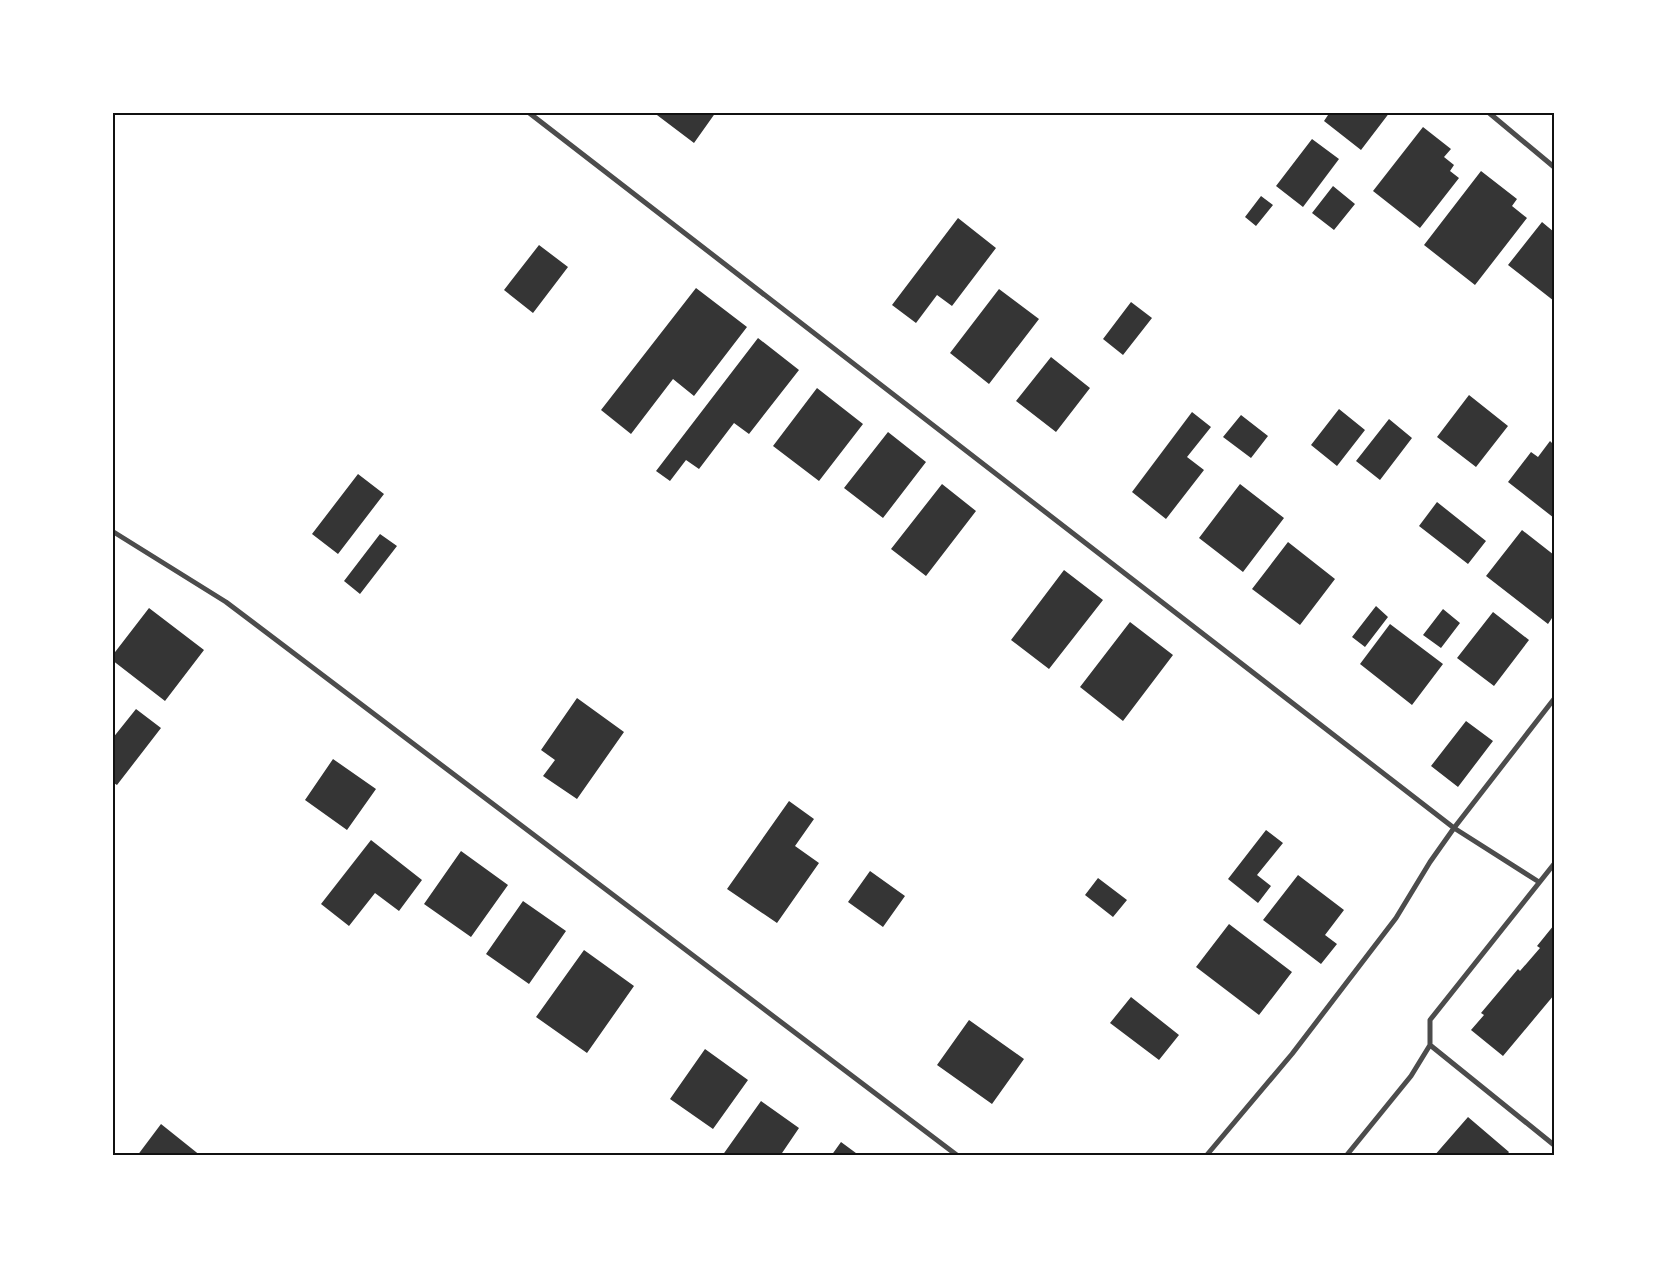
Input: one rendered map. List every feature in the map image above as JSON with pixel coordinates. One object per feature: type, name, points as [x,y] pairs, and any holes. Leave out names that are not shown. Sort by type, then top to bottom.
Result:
[{"type":"street","points":[[528,112],[1454,828],[1540,882]]},
{"type":"street","points":[[1488,112],[1554,167]]},
{"type":"street","points":[[112,531],[226,602],[958,1156]]},
{"type":"street","points":[[1206,1156],[1292,1054],[1396,918],[1430,862],[1454,828],[1554,699]]},
{"type":"street","points":[[1346,1156],[1411,1076],[1430,1045],[1430,1020],[1554,864]]},
{"type":"street","points":[[1430,1045],[1554,1145]]},
{"type":"building","points":[[653,112],[716,112],[694,143]]},
{"type":"building","points":[[1330,112],[1390,112],[1361,150],[1324,121]]},
{"type":"building","points":[[1423,127],[1451,149],[1444,157],[1454,165],[1450,171],[1459,178],[1420,228],[1373,191]]},
{"type":"building","points":[[1312,139],[1339,159],[1303,207],[1276,186]]},
{"type":"building","points":[[1481,171],[1517,199],[1512,206],[1527,218],[1475,285],[1424,245]]},
{"type":"building","points":[[1333,186],[1355,204],[1334,230],[1312,213]]},
{"type":"building","points":[[1261,196],[1273,205],[1256,226],[1245,217]]},
{"type":"building","points":[[958,218],[996,248],[952,306],[937,295],[916,323],[892,305]]},
{"type":"building","points":[[1542,222],[1554,232],[1554,301],[1508,265]]},
{"type":"building","points":[[539,245],[568,267],[533,313],[504,290]]},
{"type":"building","points":[[696,288],[747,327],[694,396],[673,379],[631,434],[601,410]]},
{"type":"building","points":[[999,289],[1039,319],[989,384],[950,353]]},
{"type":"building","points":[[1131,302],[1152,318],[1123,355],[1103,339]]},
{"type":"building","points":[[758,338],[799,370],[749,434],[734,423],[699,469],[686,460],[670,481],[656,471]]},
{"type":"building","points":[[1051,357],[1090,388],[1056,432],[1016,401]]},
{"type":"building","points":[[817,388],[863,424],[819,481],[773,446]]},
{"type":"building","points":[[1469,395],[1508,426],[1476,467],[1437,437]]},
{"type":"building","points":[[1339,409],[1365,430],[1337,466],[1311,445]]},
{"type":"building","points":[[1192,412],[1211,427],[1187,457],[1204,470],[1166,519],[1132,492]]},
{"type":"building","points":[[1241,415],[1268,436],[1251,458],[1223,437]]},
{"type":"building","points":[[1389,419],[1412,438],[1380,480],[1356,461]]},
{"type":"building","points":[[888,432],[926,462],[883,518],[844,488]]},
{"type":"building","points":[[1550,441],[1554,445],[1554,518],[1508,482],[1531,452],[1538,457]]},
{"type":"building","points":[[358,474],[384,494],[338,554],[312,534]]},
{"type":"building","points":[[942,484],[976,511],[926,576],[891,549]]},
{"type":"building","points":[[1240,484],[1284,518],[1243,572],[1199,538]]},
{"type":"building","points":[[1437,502],[1486,541],[1468,564],[1419,526]]},
{"type":"building","points":[[1522,530],[1554,555],[1554,615],[1548,624],[1486,576]]},
{"type":"building","points":[[380,534],[397,546],[360,594],[344,581]]},
{"type":"building","points":[[1288,542],[1335,579],[1300,625],[1252,589]]},
{"type":"building","points":[[1064,570],[1103,600],[1049,669],[1011,640]]},
{"type":"building","points":[[1376,606],[1388,617],[1365,647],[1352,637]]},
{"type":"building","points":[[149,608],[204,650],[165,701],[112,660],[112,656]]},
{"type":"building","points":[[1443,609],[1460,623],[1441,648],[1423,635]]},
{"type":"building","points":[[1493,612],[1529,640],[1494,686],[1457,658]]},
{"type":"building","points":[[1130,622],[1173,655],[1123,721],[1080,687]]},
{"type":"building","points":[[1390,624],[1443,664],[1412,705],[1360,664]]},
{"type":"building","points":[[577,698],[624,732],[577,799],[543,776],[555,760],[541,750]]},
{"type":"building","points":[[136,709],[161,728],[117,785],[112,782],[112,739]]},
{"type":"building","points":[[1466,721],[1493,741],[1458,787],[1431,766]]},
{"type":"building","points":[[333,759],[376,789],[347,830],[305,800]]},
{"type":"building","points":[[789,801],[814,819],[795,846],[819,863],[777,923],[727,889]]},
{"type":"building","points":[[1266,830],[1283,843],[1257,875],[1271,886],[1258,903],[1228,879]]},
{"type":"building","points":[[371,840],[422,880],[399,911],[375,893],[349,926],[321,904]]},
{"type":"building","points":[[461,851],[508,885],[471,937],[424,904]]},
{"type":"building","points":[[870,871],[905,896],[883,927],[848,902]]},
{"type":"building","points":[[1298,875],[1344,910],[1325,935],[1337,944],[1321,964],[1263,920]]},
{"type":"building","points":[[1098,878],[1127,900],[1113,917],[1085,895]]},
{"type":"building","points":[[523,901],[566,931],[529,984],[486,954]]},
{"type":"building","points":[[1229,924],[1292,972],[1259,1015],[1196,967]]},
{"type":"building","points":[[1554,925],[1554,995],[1503,1056],[1471,1030],[1484,1015],[1481,1013],[1518,969],[1520,971],[1540,948],[1537,946]]},
{"type":"building","points":[[584,950],[634,986],[587,1053],[536,1017]]},
{"type":"building","points":[[1131,997],[1179,1035],[1159,1060],[1110,1023]]},
{"type":"building","points":[[969,1020],[1024,1059],[992,1104],[937,1065]]},
{"type":"building","points":[[705,1049],[748,1080],[713,1129],[670,1099]]},
{"type":"building","points":[[761,1101],[799,1128],[780,1156],[722,1156]]},
{"type":"building","points":[[1468,1117],[1509,1152],[1506,1156],[1434,1156]]},
{"type":"building","points":[[161,1124],[201,1156],[137,1156]]},
{"type":"building","points":[[841,1142],[860,1156],[831,1156]]}]
